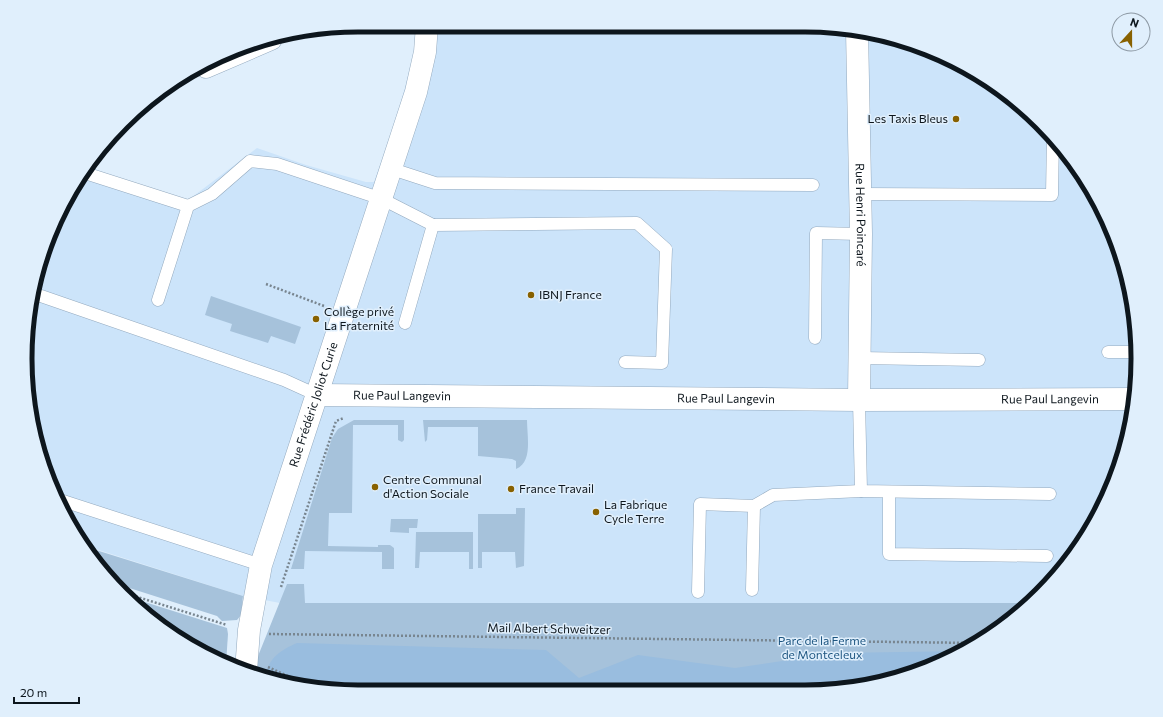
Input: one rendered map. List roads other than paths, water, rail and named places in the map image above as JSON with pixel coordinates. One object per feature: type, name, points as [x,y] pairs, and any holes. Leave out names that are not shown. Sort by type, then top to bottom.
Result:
[{"type":"street","name":"Rue Frédéric Joliot Curie","points":[[246,665],[253,599],[261,565],[416,92],[425,52],[426,32]]},
{"type":"street","name":"Rue Henri Poincaré","points":[[858,37],[861,234],[859,400]]},
{"type":"street","name":"Rue Paul Langevin","points":[[317,395],[859,400],[1128,400]]},
{"type":"lane","points":[[860,194],[1052,195],[1053,146]]},
{"type":"lane","points":[[89,174],[188,206],[212,194],[250,161],[277,164],[382,199],[433,225],[637,223],[666,249],[662,363],[625,362]]},
{"type":"lane","points":[[392,169],[435,183],[813,185]]},
{"type":"lane","points":[[158,300],[188,206]]},
{"type":"lane","points":[[405,323],[433,225]]},
{"type":"lane","points":[[815,338],[816,233],[861,234]]},
{"type":"lane","points":[[38,297],[41,296],[284,380],[317,395]]},
{"type":"lane","points":[[1108,352],[1131,352]]},
{"type":"lane","points":[[860,358],[979,360]]},
{"type":"lane","points":[[859,400],[861,491]]},
{"type":"lane","points":[[698,592],[700,504],[754,506],[773,495],[861,491],[1050,494]]},
{"type":"lane","points":[[889,492],[889,554],[1047,556]]},
{"type":"lane","points":[[65,502],[261,565]]},
{"type":"lane","points":[[752,590],[754,506]]},
{"type":"place","name":"Les Taxis Bleus","points":[[956,119]]},
{"type":"place","name":"IBNJ France","points":[[531,295]]},
{"type":"place","name":"Collège privé La Fraternité","points":[[316,319]]},
{"type":"place","name":"Centre Communal d'Action Sociale","points":[[375,487]]},
{"type":"place","name":"France Travail","points":[[511,489]]},
{"type":"place","name":"La Fabrique Cycle Terre","points":[[596,512]]},
{"type":"park label","name":"Parc de la Ferme de Montceleux","points":[[822,648]]}]
